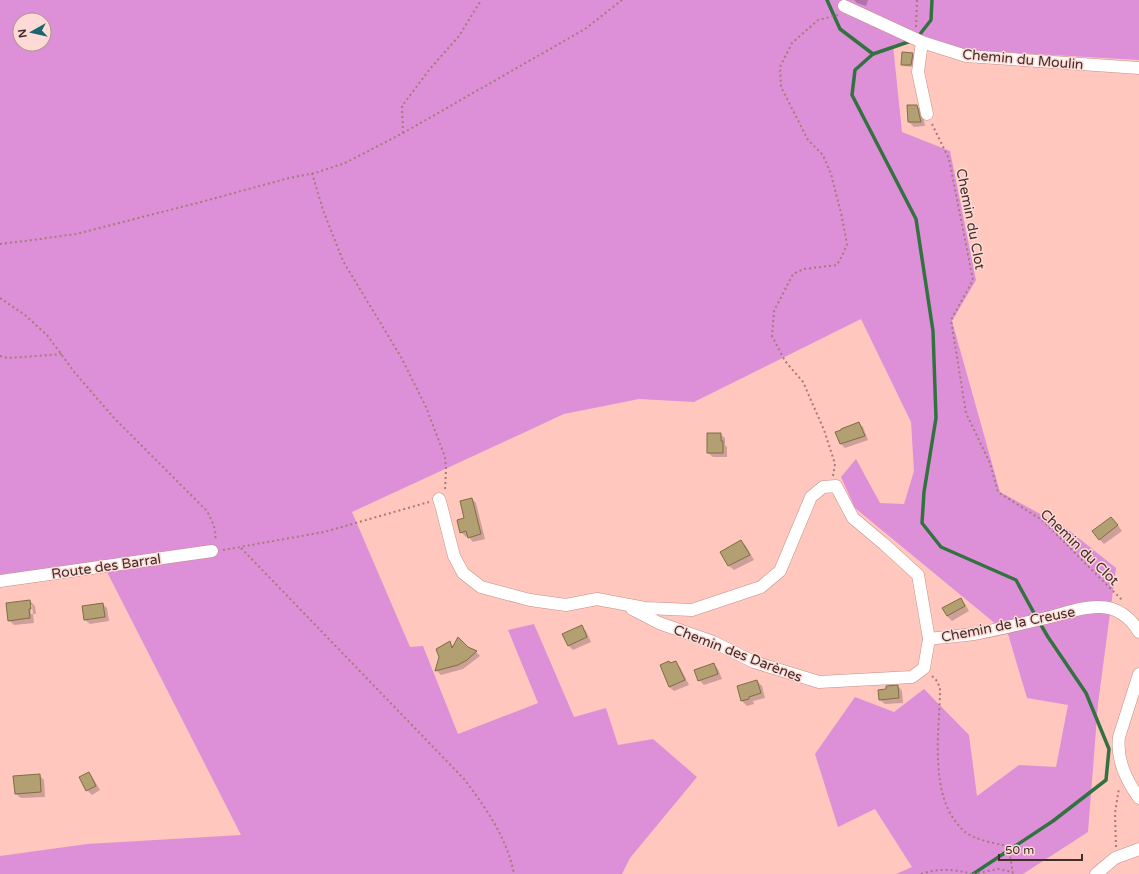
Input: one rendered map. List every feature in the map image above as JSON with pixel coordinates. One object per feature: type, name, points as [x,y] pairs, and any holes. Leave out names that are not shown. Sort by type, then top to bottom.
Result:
[{"type":"street","name":"Chemin du Moulin","points":[[841,11],[966,56],[1139,68]]},
{"type":"street","points":[[918,39],[918,72],[926,114]]},
{"type":"street","points":[[439,499],[442,505],[454,556],[463,573],[481,587],[530,600],[566,605],[597,600],[645,608],[692,610],[761,587],[780,571],[811,497],[823,487],[830,486]]},
{"type":"street","name":"Chemin de la Creuse","points":[[830,486],[836,486],[853,518],[918,575],[929,639],[975,633],[1060,615],[1085,608],[1100,607],[1114,610],[1127,617],[1139,632]]},
{"type":"street","name":"Route des Barral","points":[[0,581],[212,551]]},
{"type":"street","name":"Chemin des Darènes","points":[[621,604],[659,623],[713,642],[754,662],[819,682],[912,677],[924,668]]},
{"type":"street","points":[[924,668],[929,639]]},
{"type":"street","points":[[1139,674],[1135,698],[1119,737],[1118,748],[1122,769],[1139,798]]},
{"type":"street","points":[[1096,874],[1115,858],[1139,849]]},
{"type":"path","points":[[403,133],[402,106],[429,70],[459,36],[480,2],[479,0]]},
{"type":"path","points":[[0,244],[76,234],[289,178],[314,173],[345,163],[403,133],[585,29],[622,0]]},
{"type":"path","points":[[917,0],[918,39]]},
{"type":"path","points":[[830,486],[835,464],[824,430],[803,382],[785,361],[772,336],[774,311],[793,274],[804,269],[837,265],[847,244],[831,174],[823,155],[808,140],[781,87],[780,66],[792,43],[818,20],[832,17],[841,11]]},
{"type":"path","name":"Chemin du Clot","points":[[926,114],[949,159],[973,280],[951,320],[966,413],[990,463],[998,492],[1042,520],[1116,595],[1127,604]]},
{"type":"path","points":[[0,298],[25,315],[47,335],[75,374],[114,418],[207,511],[214,526],[216,535],[212,551],[241,548],[324,532],[439,499],[444,495],[446,490],[446,469],[445,457],[437,435],[426,407],[401,357],[343,261],[323,210],[314,173]]},
{"type":"path","points":[[0,356],[8,358],[62,354]]},
{"type":"path","points":[[241,548],[464,779],[480,801],[504,842],[514,874]]},
{"type":"path","points":[[921,874],[928,871],[950,869],[973,874],[998,869],[1013,873],[1010,856],[1003,845],[984,841],[964,832],[950,815],[942,793],[937,755],[940,688],[937,680],[924,668]]},
{"type":"path","points":[[1115,858],[1115,813],[1122,769]]},
{"type":"shaded area","points":[[0,0],[1139,0],[1139,60],[946,49],[922,42],[893,45],[902,132],[950,151],[976,280],[952,321],[1000,492],[1066,528],[1116,568],[1098,704],[1088,832],[1023,874],[896,874],[912,867],[875,809],[838,827],[815,754],[855,697],[894,712],[924,689],[969,735],[977,796],[1019,765],[1056,767],[1068,705],[1027,698],[1008,634],[855,508],[841,477],[856,459],[880,503],[904,504],[914,471],[911,422],[861,319],[694,402],[639,399],[564,414],[352,512],[410,647],[423,646],[458,734],[538,703],[508,630],[534,624],[574,717],[606,708],[618,745],[653,739],[697,777],[630,858],[622,874],[0,874],[0,856],[87,844],[241,835],[105,568],[0,579]]},
{"type":"building","points":[[902,52],[913,53],[911,65],[901,65]]},
{"type":"building","points":[[907,105],[917,105],[921,122],[908,122]]},
{"type":"building","points":[[859,422],[865,436],[840,444],[835,432]]},
{"type":"building","points":[[707,433],[721,433],[723,453],[707,453]]},
{"type":"building","points":[[472,498],[481,534],[468,538],[466,531],[460,533],[457,520],[464,518],[460,501]]},
{"type":"building","points":[[1111,517],[1118,525],[1099,540],[1092,531]]},
{"type":"building","points":[[741,540],[750,555],[728,566],[720,552]]},
{"type":"building","points":[[961,598],[965,606],[947,616],[942,608]]},
{"type":"building","points":[[30,600],[30,618],[8,621],[6,603]]},
{"type":"building","points":[[103,603],[105,617],[84,620],[82,606]]},
{"type":"building","points":[[582,625],[587,637],[568,646],[562,634]]},
{"type":"building","points":[[458,637],[468,647],[477,651],[467,660],[458,665],[435,671],[439,657],[436,649],[450,641],[452,648]]},
{"type":"building","points":[[669,661],[670,663],[676,661],[685,680],[669,687],[660,665]]},
{"type":"building","points":[[714,663],[718,674],[698,681],[694,670]]},
{"type":"building","points":[[757,680],[761,693],[741,701],[737,686]]},
{"type":"building","points":[[898,685],[899,698],[879,700],[878,690],[886,689],[886,686]]},
{"type":"building","points":[[89,772],[96,786],[86,791],[79,777]]},
{"type":"building","points":[[40,774],[41,792],[15,794],[13,776]]},
{"type":"waterway","points":[[827,0],[840,29],[873,54],[855,70],[852,95],[916,219],[933,331],[936,418],[924,492],[922,523],[941,547],[1016,580],[1034,613]]},
{"type":"waterway","points":[[917,38],[931,20],[932,0]]},
{"type":"waterway","points":[[873,54],[911,41]]},
{"type":"waterway","points":[[973,874],[1053,821],[1106,780],[1109,749],[1086,693],[1041,625]]}]
